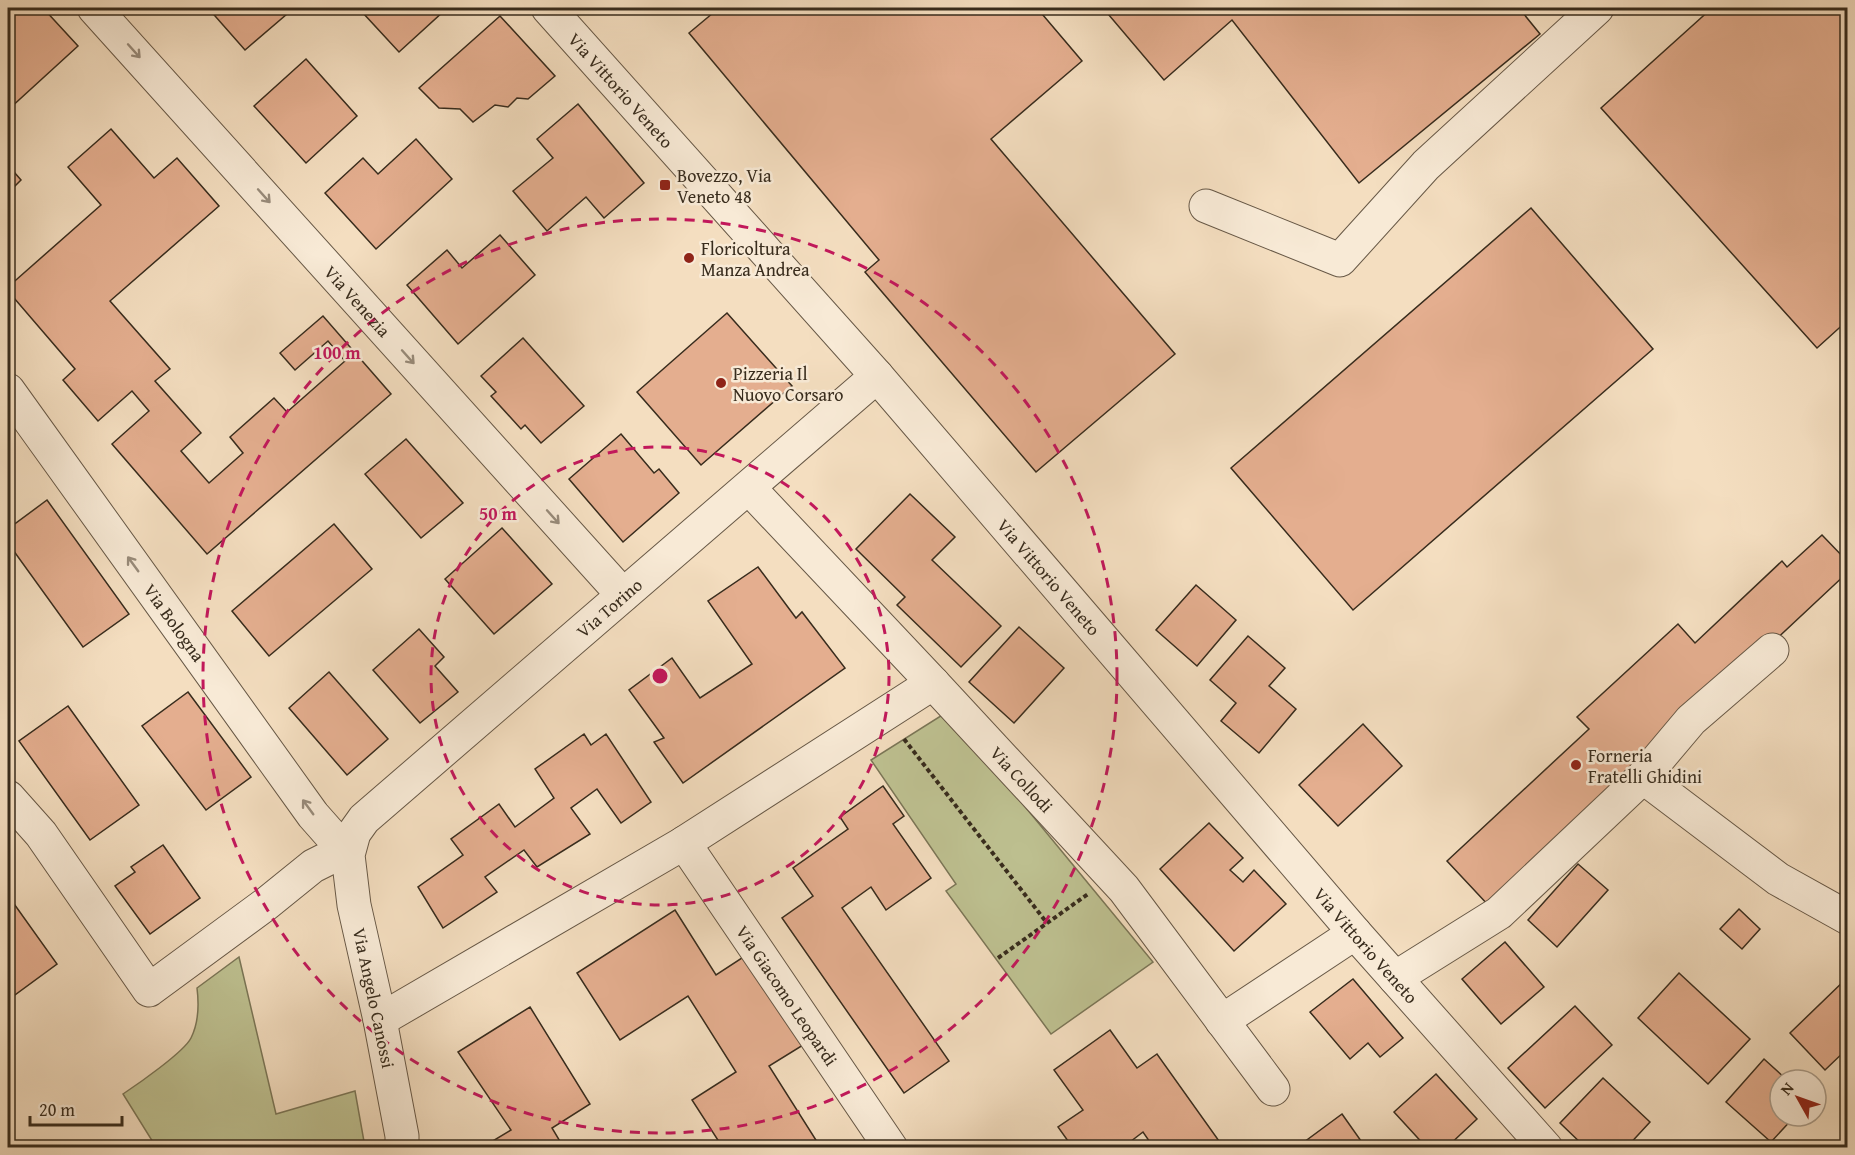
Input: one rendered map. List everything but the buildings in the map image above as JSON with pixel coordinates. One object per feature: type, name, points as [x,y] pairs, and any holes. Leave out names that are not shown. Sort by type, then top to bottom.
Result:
[{"type":"street","name":"Via Venezia","points":[[94,8],[623,595]]},
{"type":"street","name":"Via Vittorio Veneto","points":[[548,8],[877,376],[1355,933],[1546,1148]]},
{"type":"street","points":[[1206,206],[1340,260],[1426,165],[1597,8]]},
{"type":"street","name":"Via Torino","points":[[349,848],[354,833],[364,819],[877,376]]},
{"type":"street","name":"Via Bologna","points":[[8,390],[313,815],[336,841],[349,848]]},
{"type":"street","name":"Via Collodi","points":[[749,488],[1124,889],[1273,1089]]},
{"type":"street","points":[[1395,978],[1499,913],[1644,777],[1691,720],[1772,650]]},
{"type":"street","points":[[380,1020],[684,843],[933,683]]},
{"type":"street","points":[[1644,777],[1778,879],[1848,918]]},
{"type":"street","points":[[8,797],[41,834],[149,990],[270,919],[313,866],[349,848]]},
{"type":"street","name":"Via Giacomo Leopardi","points":[[684,843],[891,1148]]},
{"type":"street","name":"Via Angelo Canossi","points":[[349,848],[354,905],[380,1020],[402,1136],[402,1148]]},
{"type":"street","points":[[1222,1021],[1355,933]]},
{"type":"path","points":[[904,739],[1047,923]]},
{"type":"path","points":[[998,957],[1094,890]]},
{"type":"green space","points":[[947,712],[1153,962],[1051,1034],[946,891],[956,884],[871,760]]},
{"type":"green space","points":[[239,957],[276,1114],[355,1091],[365,1147],[156,1147],[123,1094],[160,1068],[187,1044],[194,1032],[197,1019],[197,988]]},
{"type":"place","name":"Bovezzo, Via Veneto 48","points":[[665,185]]},
{"type":"place","name":"Floricoltura Manza Andrea","points":[[689,258]]},
{"type":"place","name":"Pizzeria Il Nuovo Corsaro","points":[[721,383]]},
{"type":"place","name":"Forneria Fratelli Ghidini","points":[[1576,765]]}]
